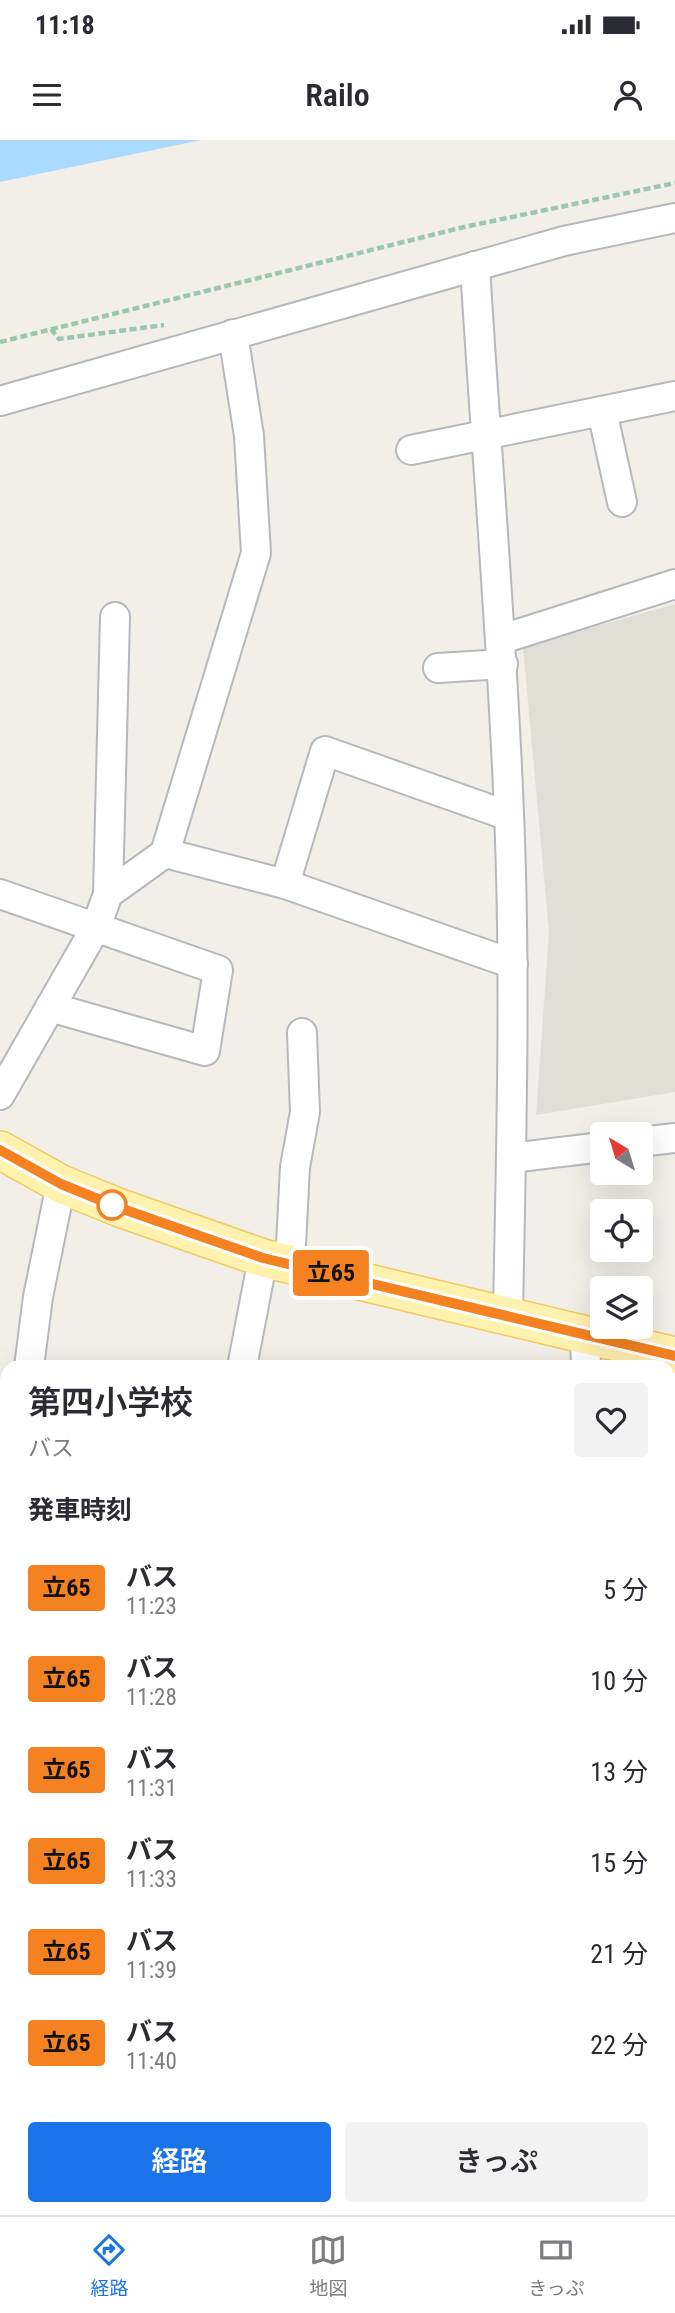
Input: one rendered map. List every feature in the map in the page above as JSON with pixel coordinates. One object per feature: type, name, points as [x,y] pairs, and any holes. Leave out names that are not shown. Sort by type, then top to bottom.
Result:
[{"type":"main road","points":[[0,1150],[61,1184],[166,1225],[276,1261],[508,1315],[585,1351],[675,1356]]},
{"type":"street","points":[[0,401],[564,241],[675,218]]},
{"type":"street","points":[[475,266],[502,651],[509,816],[513,964],[508,1315]]},
{"type":"street","points":[[108,894],[165,853],[256,553],[249,436],[233,334]]},
{"type":"street","points":[[411,450],[675,396]]},
{"type":"street","points":[[603,411],[622,502]]},
{"type":"street","points":[[438,668],[502,651],[675,584]]},
{"type":"street","points":[[0,1095],[96,927],[108,894],[115,617]]},
{"type":"street","points":[[285,884],[325,751],[509,816]]},
{"type":"street","points":[[165,853],[285,884],[513,964]]},
{"type":"street","points":[[0,894],[218,970],[205,1051],[50,1007]]},
{"type":"street","points":[[244,1360],[276,1261],[305,1112],[302,1033]]},
{"type":"street","points":[[653,1141],[675,1138]]},
{"type":"street","points":[[511,1157],[590,1148]]},
{"type":"street","points":[[30,1360],[37,1297],[61,1184]]},
{"type":"path","points":[[0,342],[464,227],[675,183]]},
{"type":"path","points":[[51,329],[59,339],[176,324]]},
{"type":"shaded area","points":[[675,604],[675,1092],[536,1115],[549,932],[523,647]]},
{"type":"water","points":[[0,140],[201,140],[0,182]]},
{"type":"bus line","name":"立65","points":[[0,1150],[61,1184],[189,1234],[263,1258],[675,1356]]}]
